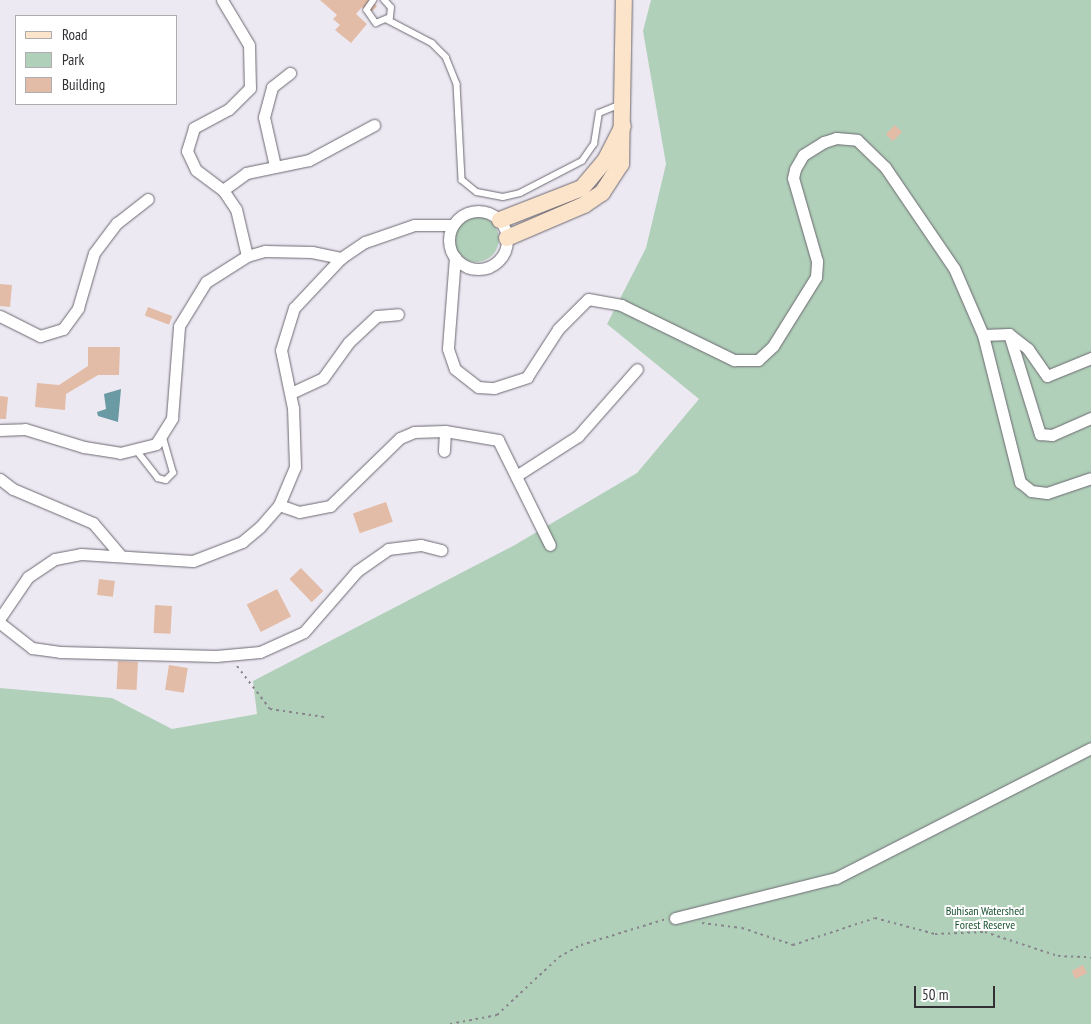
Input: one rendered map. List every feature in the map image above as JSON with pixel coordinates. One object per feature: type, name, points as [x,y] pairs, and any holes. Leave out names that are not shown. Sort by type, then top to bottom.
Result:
[{"type":"street","points":[[222,0],[249,45],[250,88],[236,104],[191,126],[187,151],[191,162],[223,190],[242,221],[247,256]]},
{"type":"street","points":[[507,238],[602,192],[621,164],[624,124],[624,0]]},
{"type":"street","points":[[276,166],[264,117],[272,87],[290,73]]},
{"type":"street","points":[[0,618],[12,596],[41,566],[81,554],[177,561],[217,554],[242,542],[279,505],[295,467],[291,393],[282,367],[285,329],[306,292],[341,258],[398,229],[453,225],[475,211],[500,220],[582,188],[606,159],[624,124]]},
{"type":"street","points":[[223,190],[246,173],[309,160],[374,125]]},
{"type":"street","points":[[453,225],[449,241],[455,257],[448,349],[455,370],[478,387],[494,388],[526,377],[558,330],[588,299],[621,305],[734,360],[758,360],[773,346],[816,277],[817,262],[795,169],[811,148],[848,138],[875,153],[954,268],[983,335],[1020,482],[1031,491],[1047,493],[1091,478]]},
{"type":"street","points":[[0,316],[40,336],[64,329],[78,308],[94,253],[117,223],[148,199]]},
{"type":"street","points":[[455,257],[471,268],[485,268],[501,257],[507,238],[500,220]]},
{"type":"street","points":[[0,430],[25,429],[84,447],[138,452],[163,437],[172,418],[176,344],[185,310],[206,282],[247,256],[290,251],[341,258]]},
{"type":"street","points":[[291,393],[323,378],[349,342],[377,316],[398,314]]},
{"type":"street","points":[[983,335],[1009,334],[1028,349],[1047,376],[1091,358]]},
{"type":"street","points":[[1009,334],[1040,434],[1052,435],[1091,418]]},
{"type":"street","points":[[516,476],[578,436],[637,369]]},
{"type":"street","points":[[279,505],[299,512],[330,506],[400,438],[414,432],[445,431],[498,440],[550,545]]},
{"type":"street","points":[[444,450],[445,431]]},
{"type":"street","points":[[0,478],[22,493],[93,523],[121,556]]},
{"type":"street","points":[[0,623],[32,648],[60,652],[229,655],[260,652],[304,632],[356,571],[388,549],[421,545],[441,550]]},
{"type":"street","points":[[675,918],[836,878],[1091,748]]},
{"type":"lane","points":[[374,0],[367,10],[369,18],[376,23],[388,20],[432,43],[446,57],[457,84],[462,180],[477,192],[503,197],[520,193],[582,161],[594,144],[600,113],[624,104]]},
{"type":"lane","points":[[384,0],[391,8],[388,20]]},
{"type":"lane","points":[[138,452],[158,478],[166,480],[173,473],[163,437]]},
{"type":"path","points":[[229,655],[270,709],[324,717]]},
{"type":"path","points":[[450,1024],[497,1015],[559,957],[581,945],[648,921],[675,918],[742,928],[793,945],[875,918],[935,934],[986,932],[1058,956],[1091,957]]},
{"type":"green space","name":"Buhisan Watershed Forest Reserve","points":[[651,0],[1091,0],[1091,1024],[0,1024],[0,688],[112,698],[172,729],[257,714],[253,681],[513,546],[637,473],[699,399],[607,324],[646,248],[666,164],[643,31]]},
{"type":"green space","points":[[476,216],[489,220],[495,226],[499,239],[495,252],[489,258],[476,262],[463,258],[457,252],[453,239],[457,226],[463,220]]},
{"type":"water","points":[[121,389],[118,422],[98,416],[97,412],[106,409],[104,394]]},
{"type":"building","points":[[320,0],[370,0],[377,6],[370,14],[362,7],[356,14],[367,24],[351,43],[335,30],[340,25],[333,19],[337,15]]},
{"type":"building","points":[[895,125],[902,132],[893,141],[886,134]]},
{"type":"building","points":[[0,284],[12,285],[10,307],[0,306]]},
{"type":"building","points":[[148,307],[172,316],[169,325],[145,315]]},
{"type":"building","points":[[88,347],[120,347],[119,375],[98,375],[66,394],[65,410],[35,407],[37,383],[59,385],[88,366]]},
{"type":"building","points":[[0,396],[8,397],[6,419],[0,419]]},
{"type":"building","points":[[386,502],[393,522],[360,533],[353,513]]},
{"type":"building","points":[[301,568],[323,591],[312,602],[289,579]]},
{"type":"building","points":[[99,579],[115,581],[113,597],[97,595]]},
{"type":"building","points":[[277,589],[291,617],[261,632],[247,604]]},
{"type":"building","points":[[155,605],[172,606],[171,634],[154,633]]},
{"type":"building","points":[[118,661],[138,662],[137,690],[117,689]]},
{"type":"building","points":[[169,665],[188,668],[184,693],[165,690]]},
{"type":"building","points":[[1083,965],[1087,973],[1076,979],[1071,971]]}]
